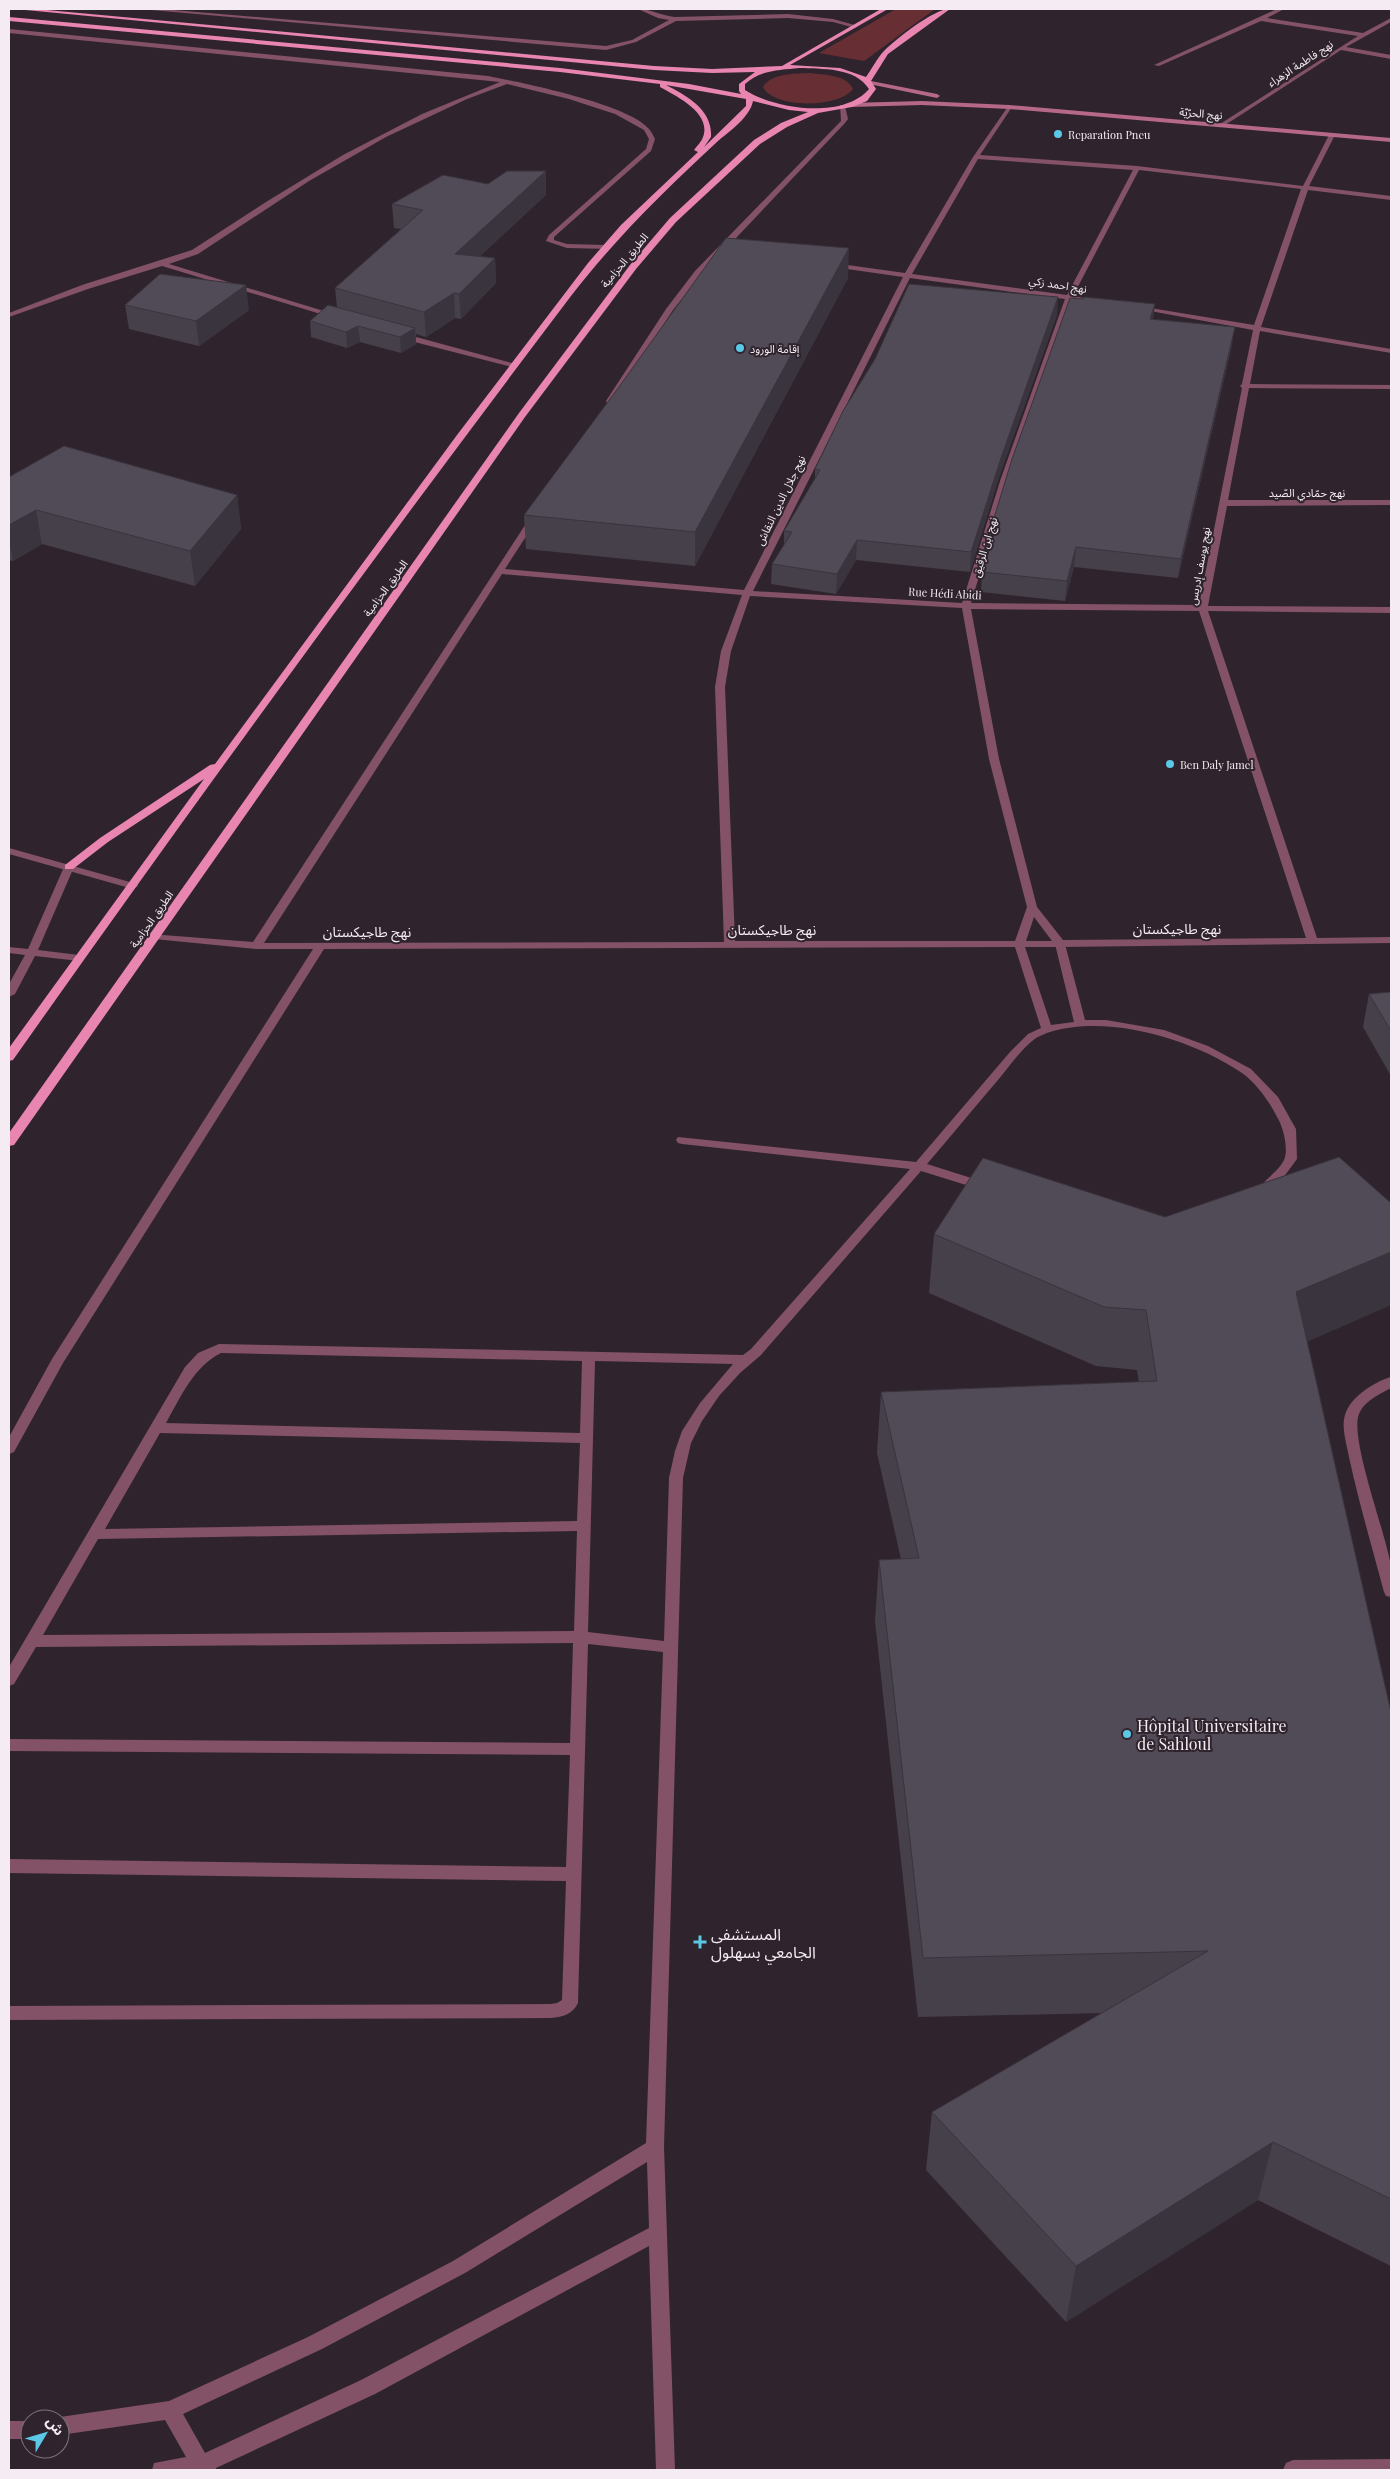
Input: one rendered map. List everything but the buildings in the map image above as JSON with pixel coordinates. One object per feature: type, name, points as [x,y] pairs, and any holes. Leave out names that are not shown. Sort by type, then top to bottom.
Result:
[{"type":"highway","points":[[18,9],[682,71],[775,68]]},
{"type":"highway","name":"الطريق الحزامية","points":[[840,107],[798,109],[762,103],[749,97],[742,91],[742,84],[752,76],[775,68],[884,9]]},
{"type":"highway","name":"الطريق الحزامية","points":[[869,81],[886,53],[920,26],[947,9]]},
{"type":"highway","points":[[9,19],[560,70],[650,81],[749,97]]},
{"type":"highway","name":"الطريق الحزامية","points":[[9,1142],[522,415],[633,266],[673,220],[757,142],[784,125],[816,111],[850,105],[870,95],[873,89],[869,81],[857,74],[827,68],[775,68]]},
{"type":"highway","points":[[650,81],[687,100],[706,123],[707,136],[690,163]]},
{"type":"highway","name":"الطريق الحزامية","points":[[9,1057],[79,958],[515,366],[624,227],[735,122],[749,106],[749,97]]},
{"type":"highway","points":[[68,867],[95,845],[178,793],[225,759]]},
{"type":"main road","points":[[869,81],[915,93],[1009,108]]},
{"type":"main road","points":[[850,105],[922,102],[1009,108]]},
{"type":"main road","name":"نهج الحرّيّة","points":[[1009,108],[1391,140]]},
{"type":"street","points":[[144,9],[606,48],[634,41],[675,19]]},
{"type":"street","points":[[641,9],[660,17],[675,19],[789,14],[815,17],[855,26]]},
{"type":"street","points":[[1157,65],[1219,40],[1281,9]]},
{"type":"street","points":[[1260,19],[1365,35]]},
{"type":"street","name":"نهج فاطمة الزهراء","points":[[1222,125],[1340,48],[1391,20]]},
{"type":"street","points":[[9,31],[508,81],[590,104],[631,119],[646,128],[652,139],[649,150],[551,236],[550,241],[567,246],[606,248]]},
{"type":"street","points":[[1340,48],[1391,57]]},
{"type":"street","points":[[9,315],[85,287],[165,265],[195,252],[282,193],[331,164],[456,101],[508,81]]},
{"type":"street","points":[[606,407],[675,303],[845,119],[840,107]]},
{"type":"street","name":"نهج جلال الدين النقاش","points":[[730,944],[720,687],[726,651],[748,593],[908,274],[976,157],[1009,108]]},
{"type":"street","name":"نهج يوسف إدريس","points":[[1313,942],[1203,609],[1244,386],[1257,328],[1305,188],[1332,134]]},
{"type":"street","points":[[976,157],[1136,168],[1391,198]]},
{"type":"street","name":"نهج ابن الرقيق","points":[[1032,907],[994,759],[966,606],[1005,478],[1069,297],[1136,168]]},
{"type":"street","name":"نهج احمد زكي","points":[[823,263],[1107,303]]},
{"type":"street","points":[[165,265],[339,318]]},
{"type":"street","points":[[1126,306],[1391,351]]},
{"type":"street","points":[[394,334],[515,366]]},
{"type":"street","points":[[1244,386],[1391,387]]},
{"type":"street","name":"نهج حمّادي الصّيد","points":[[1223,503],[1391,503]]},
{"type":"street","points":[[256,946],[537,513]]},
{"type":"street","name":"Rue Hédi Abidi","points":[[500,571],[748,593],[966,606],[1391,610]]},
{"type":"street","points":[[9,851],[133,886]]},
{"type":"street","points":[[9,994],[32,952],[68,867]]},
{"type":"street","points":[[1032,907],[1060,944],[1080,1024]]},
{"type":"street","points":[[1032,907],[1019,944],[1047,1029]]},
{"type":"street","name":"نهج طاجيكستان","points":[[154,936],[256,946],[1060,944],[1391,940]]},
{"type":"street","points":[[9,1449],[58,1362],[320,946]]},
{"type":"street","points":[[9,950],[79,958]]},
{"type":"street","points":[[666,2470],[655,2147],[676,1478],[684,1444],[698,1414],[744,1360],[756,1352],[1014,1054],[1032,1036],[1047,1029],[1080,1024],[1106,1023],[1160,1032],[1204,1048],[1247,1071],[1274,1100],[1290,1129],[1291,1159],[1276,1179],[1256,1196]]},
{"type":"street","points":[[682,1140],[919,1166],[995,1189]]},
{"type":"street","points":[[9,1680],[190,1370],[203,1356],[219,1348],[744,1360]]},
{"type":"street","points":[[9,2013],[561,2010],[570,2004],[589,1356]]},
{"type":"street","points":[[1391,1382],[1368,1395],[1355,1406],[1350,1417],[1354,1447],[1391,1592]]},
{"type":"street","points":[[156,1428],[587,1438]]},
{"type":"street","points":[[94,1534],[584,1526]]},
{"type":"street","points":[[32,1641],[580,1638],[671,1647]]},
{"type":"street","points":[[9,1745],[578,1749]]},
{"type":"street","points":[[9,1866],[573,1874]]},
{"type":"street","points":[[70,2425],[170,2410],[315,2343],[459,2267],[655,2147]]},
{"type":"street","points":[[161,2470],[205,2468],[368,2387],[659,2232]]},
{"type":"street","points":[[170,2410],[205,2468]]},
{"type":"street","points":[[1293,2470],[1391,2469]]},
{"type":"shaded area","points":[[896,9],[935,9],[864,61],[819,53]]},
{"type":"shaded area","points":[[809,73],[840,78],[850,84],[853,89],[835,100],[807,103],[780,99],[769,94],[763,87],[767,82],[777,77]]},
{"type":"place","name":"Reparation Pneu","points":[[1058,134]]},
{"type":"place","name":"إقامة الورود","points":[[740,348]]},
{"type":"place","name":"Ben Daly Jamel","points":[[1170,764]]},
{"type":"place","name":"Hôpital Universitaire de Sahloul","points":[[1127,1734]]},
{"type":"place","name":"المستشفى الجامعي بسهلول","points":[[700,1942]]}]
